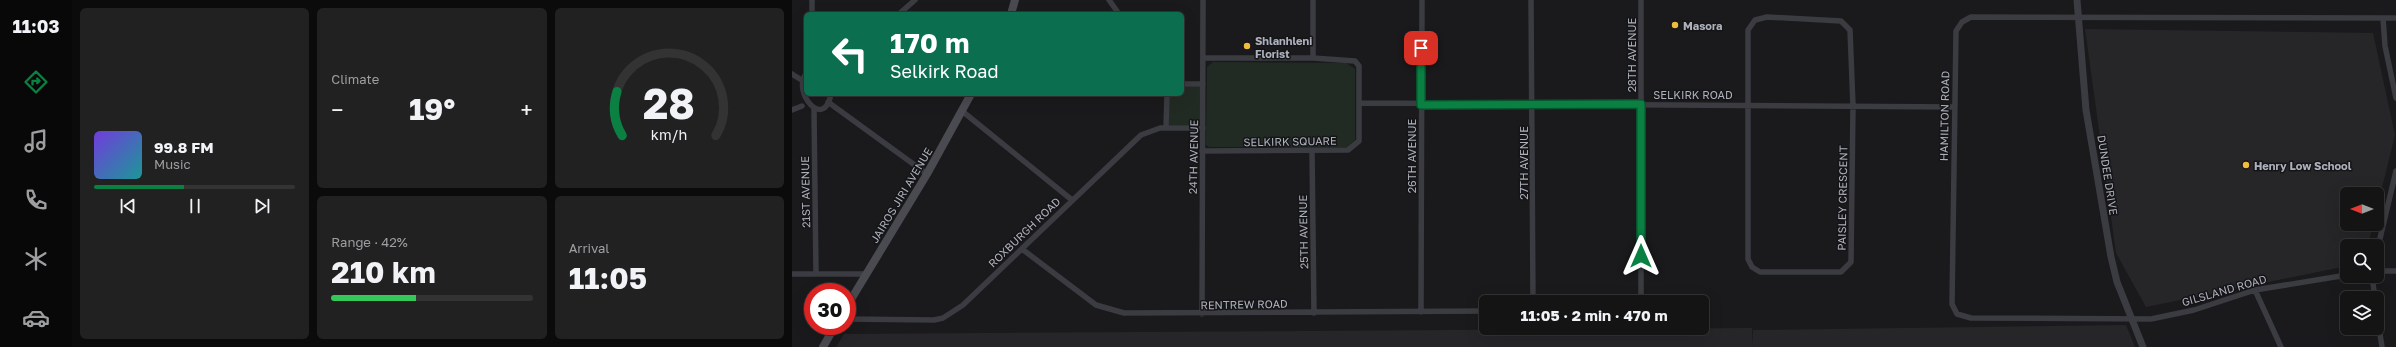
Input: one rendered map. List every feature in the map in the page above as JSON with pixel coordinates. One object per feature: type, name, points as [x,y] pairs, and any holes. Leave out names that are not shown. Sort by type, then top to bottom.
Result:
[{"type":"main road","points":[[1012,12],[1015,0]]},
{"type":"main road","name":"JAIROS JIRI AVENUE","points":[[856,291],[927,174],[970,96]]},
{"type":"main road","points":[[823,347],[830,335]]},
{"type":"street","points":[[812,0],[812,12]]},
{"type":"street","points":[[901,12],[915,0]]},
{"type":"street","points":[[1109,0],[1118,12]]},
{"type":"street","name":"24TH AVENUE","points":[[1202,314],[1203,0]]},
{"type":"street","points":[[1313,0],[1313,58]]},
{"type":"street","name":"26TH AVENUE","points":[[1421,312],[1422,0]]},
{"type":"street","name":"27TH AVENUE","points":[[1531,0],[1533,295]]},
{"type":"street","name":"28TH AVENUE","points":[[1641,0],[1641,295]]},
{"type":"street","name":"DUNDEE DRIVE","points":[[2077,0],[2086,110],[2106,231],[2114,270],[2131,319],[2143,347]]},
{"type":"street","name":"PAISLEY CRESCENT","points":[[1767,17],[1844,22],[1851,35],[1851,262],[1841,272],[1760,272],[1752,267],[1748,259],[1748,104],[1748,30],[1755,20],[1767,17]]},
{"type":"street","points":[[2078,17],[2396,18]]},
{"type":"street","name":"HAMILTON ROAD","points":[[1971,318],[1958,314],[1952,304],[1956,31],[1966,18],[2078,17]]},
{"type":"street","points":[[2383,18],[2385,46],[2396,98]]},
{"type":"street","name":"SELKIRK SQUARE","points":[[1202,151],[1348,150],[1359,140],[1358,66],[1356,63],[1347,60],[1313,58],[1203,58]]},
{"type":"street","points":[[792,74],[800,78]]},
{"type":"street","points":[[795,88],[800,78],[804,75]]},
{"type":"street","points":[[1184,84],[1203,84]]},
{"type":"street","points":[[792,110],[800,104],[814,110],[822,107],[828,102],[830,96]]},
{"type":"street","points":[[1166,128],[1167,96]]},
{"type":"street","points":[[828,102],[927,174]]},
{"type":"street","name":"SELKIRK ROAD","points":[[1359,103],[1421,105],[1748,104],[1954,107]]},
{"type":"street","name":"21ST AVENUE","points":[[814,110],[816,274]]},
{"type":"street","points":[[962,111],[1072,200]]},
{"type":"street","name":"ROXBURGH ROAD","points":[[856,319],[934,320],[943,318],[963,305],[1141,135],[1149,131],[1166,128],[1203,128]]},
{"type":"street","name":"25TH AVENUE","points":[[1312,151],[1314,313]]},
{"type":"street","points":[[2380,239],[2396,171]]},
{"type":"street","name":"RENTREW ROAD","points":[[1022,249],[1096,305],[1105,309],[1124,313],[1202,314],[1479,311]]},
{"type":"street","points":[[2384,271],[2396,270]]},
{"type":"street","points":[[792,274],[866,274]]},
{"type":"street","name":"GILSLAND ROAD","points":[[1971,318],[2151,319],[2194,310],[2255,290],[2340,277]]},
{"type":"street","points":[[2255,290],[2281,347]]},
{"type":"street","points":[[2380,335],[2382,347]]},
{"type":"shaded area","name":"Henry Low School","points":[[2085,29],[2373,33],[2395,135],[2382,187],[2340,187],[2340,231],[2371,231],[2370,239],[2340,239],[2340,267],[2146,307],[2116,253]]},
{"type":"shaded area","points":[[1213,62],[1346,63],[1355,69],[1355,140],[1347,147],[1209,147],[1206,145],[1207,67]]},
{"type":"shaded area","points":[[1184,87],[1201,87],[1200,125],[1169,125],[1169,96],[1184,96]]},
{"type":"shaded area","points":[[2126,325],[2135,347],[1752,347],[1753,330]]},
{"type":"shaded area","points":[[1709,328],[1752,328],[1752,347],[836,347],[843,335],[856,334],[1479,330],[1479,335],[1709,335]]},
{"type":"place","name":"Masora","points":[[1675,25]]},
{"type":"place","name":"Shlanhleni Florist","points":[[1247,46]]},
{"type":"place","name":"Henry Low School","points":[[2246,165]]},
{"type":"route","points":[[1421,48],[1421,105],[1641,104],[1641,256]]}]
